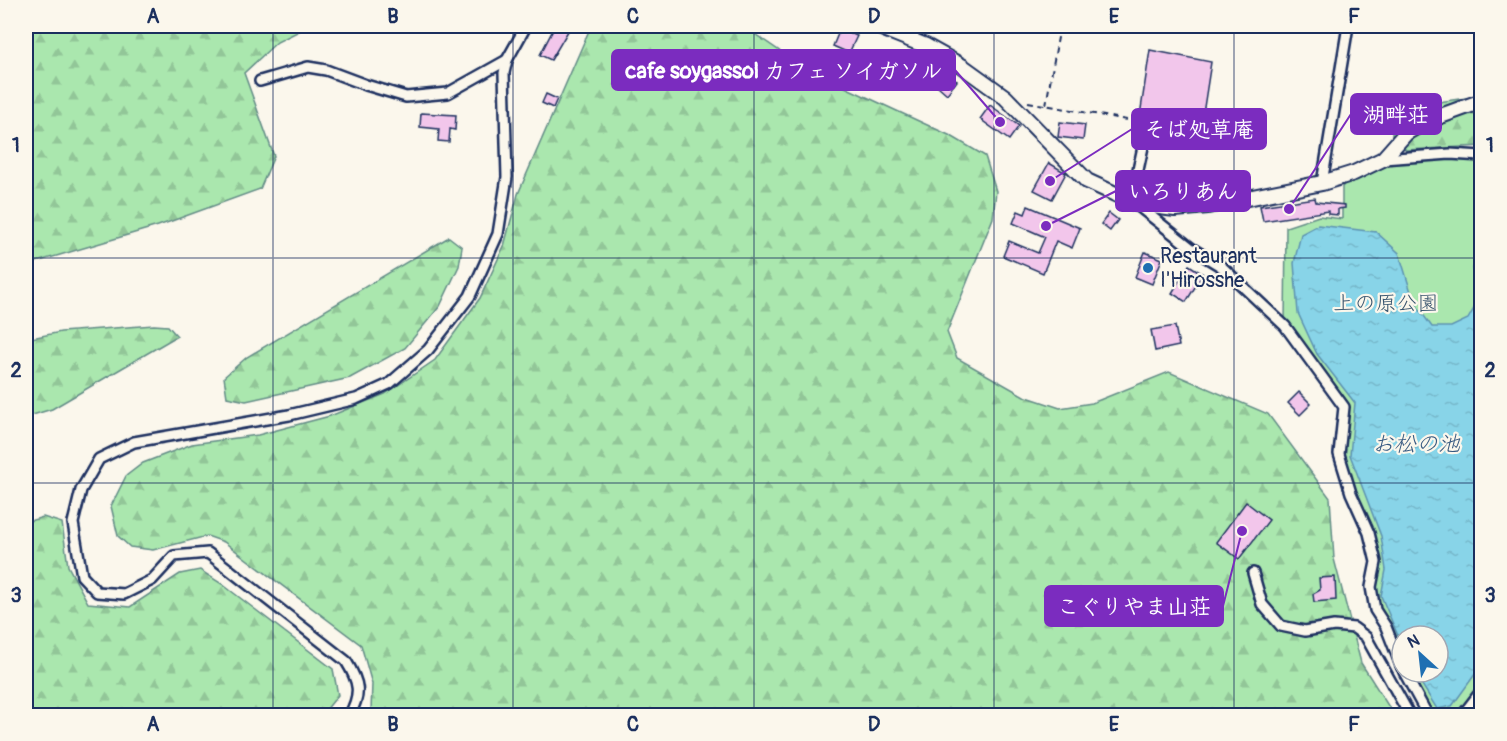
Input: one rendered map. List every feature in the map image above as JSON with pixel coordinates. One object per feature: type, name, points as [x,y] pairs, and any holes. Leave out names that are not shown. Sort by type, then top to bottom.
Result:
[{"type":"main road","points":[[876,26],[926,46],[962,66],[1005,98],[1086,181],[1134,203],[1175,209],[1208,206],[1322,183],[1354,173],[1383,159],[1406,134],[1427,121],[1482,101]]},
{"type":"street","points":[[349,716],[356,703],[358,681],[346,661],[208,553],[174,556],[152,580],[124,594],[97,592],[82,576],[73,523],[81,490],[99,459],[134,442],[289,415],[356,399],[389,384],[428,350],[470,296],[498,234],[507,177],[504,73],[507,60],[526,26]]},
{"type":"street","points":[[1322,183],[1348,26]]},
{"type":"street","points":[[260,81],[308,67],[326,70],[366,86],[406,97],[448,93],[507,60]]},
{"type":"street","points":[[1148,124],[1134,203],[1191,248],[1222,267],[1286,326],[1344,407],[1339,454],[1351,493],[1369,533],[1376,562],[1371,587],[1375,610],[1390,637]]},
{"type":"street","points":[[1383,159],[1450,154],[1482,156]]},
{"type":"street","points":[[1253,573],[1262,604],[1281,626],[1305,631],[1334,626],[1354,628],[1366,638],[1410,716]]},
{"type":"street","points":[[1411,684],[1428,716]]},
{"type":"street","points":[[1462,716],[1482,690]]},
{"type":"path","points":[[1046,105],[1060,26]]},
{"type":"path","points":[[1459,26],[1482,30]]},
{"type":"path","points":[[1026,101],[1235,139]]},
{"type":"green space","points":[[26,26],[309,26],[277,42],[244,73],[274,156],[260,189],[158,226],[26,265]]},
{"type":"green space","points":[[591,26],[743,26],[806,69],[951,136],[985,156],[996,191],[993,218],[947,332],[957,358],[1024,396],[1060,408],[1092,403],[1169,372],[1268,414],[1330,498],[1334,559],[1361,663],[1394,715],[367,715],[371,711],[372,684],[361,645],[224,542],[207,536],[153,550],[130,547],[118,536],[111,506],[126,476],[143,463],[192,444],[258,435],[330,416],[385,394],[435,360],[480,298],[504,246],[518,194]]},
{"type":"green space","points":[[1481,96],[1481,146],[1406,150],[1392,136],[1395,118],[1405,110]]},
{"type":"green space","name":"お松の池","points":[[1481,156],[1482,690],[1462,715],[1428,715],[1411,684],[1450,684],[1450,624],[1390,624],[1390,642],[1375,610],[1376,561],[1339,454],[1344,407],[1285,326],[1286,227],[1319,216],[1342,219],[1342,187],[1354,173],[1383,159]]},
{"type":"green space","points":[[449,237],[462,247],[459,266],[440,306],[405,348],[350,378],[246,401],[227,397],[224,377],[247,357]]},
{"type":"green space","points":[[168,326],[177,336],[52,409],[26,417],[26,339],[61,332]]},
{"type":"green space","points":[[43,517],[62,523],[68,566],[88,603],[130,607],[180,574],[200,570],[222,584],[333,669],[338,695],[322,715],[26,715],[26,610],[31,576],[26,570],[26,522]]},
{"type":"water","name":"お松の池","points":[[1318,225],[1376,232],[1399,253],[1414,302],[1432,327],[1451,327],[1468,319],[1477,303],[1473,268],[1481,245],[1481,666],[1452,706],[1437,709],[1421,684],[1450,684],[1450,624],[1393,624],[1381,596],[1386,570],[1381,536],[1350,455],[1355,403],[1317,354],[1298,313],[1294,263],[1301,234]]},
{"type":"building","points":[[555,26],[571,26],[551,60],[540,55]]},
{"type":"building","points":[[840,29],[857,36],[849,53],[833,46]]},
{"type":"building","points":[[1150,50],[1211,62],[1200,133],[1155,125],[1153,119],[1149,117],[1139,122]]},
{"type":"building","points":[[947,74],[957,81],[947,94],[938,86]]},
{"type":"building","points":[[546,94],[557,99],[553,108],[542,103]]},
{"type":"building","points":[[990,105],[1019,126],[1009,140],[980,119]]},
{"type":"building","points":[[421,113],[456,115],[455,130],[450,129],[449,142],[438,141],[439,129],[420,127]]},
{"type":"building","points":[[1060,122],[1085,125],[1083,140],[1058,137]]},
{"type":"building","points":[[1049,163],[1066,173],[1052,199],[1034,190]]},
{"type":"building","points":[[1315,198],[1316,202],[1345,205],[1345,208],[1338,209],[1338,215],[1328,214],[1328,211],[1263,221],[1260,206]]},
{"type":"building","points":[[1028,206],[1080,228],[1072,248],[1056,241],[1043,273],[1003,256],[1009,241],[1038,253],[1045,237],[1013,223],[1018,211],[1025,214]]},
{"type":"building","points":[[1109,213],[1118,220],[1110,231],[1101,224]]},
{"type":"building","name":"Restaurant I'Hirosshe","points":[[1145,252],[1162,259],[1152,284],[1135,277]]},
{"type":"building","points":[[1189,265],[1203,274],[1186,302],[1172,293]]},
{"type":"building","points":[[1175,326],[1179,346],[1155,351],[1151,330]]},
{"type":"building","points":[[1299,392],[1311,404],[1300,415],[1288,403]]},
{"type":"building","points":[[1246,502],[1269,520],[1239,559],[1216,542]]},
{"type":"building","points":[[1335,577],[1336,600],[1314,602],[1313,594],[1320,590],[1319,578]]},
{"type":"place","name":"cafe soygassol カフェ ソイガソル","points":[[1000,122]]},
{"type":"place","name":"そば処草庵","points":[[1050,181]]},
{"type":"place","name":"湖畔荘","points":[[1289,209]]},
{"type":"place","name":"いろりあん","points":[[1046,226]]},
{"type":"place","name":"Restaurant I'Hirosshe","points":[[1148,268]]},
{"type":"place","name":"こぐりやま山荘","points":[[1242,531]]},
{"type":"park label","name":"上の原公園","points":[[1386,303]]}]
